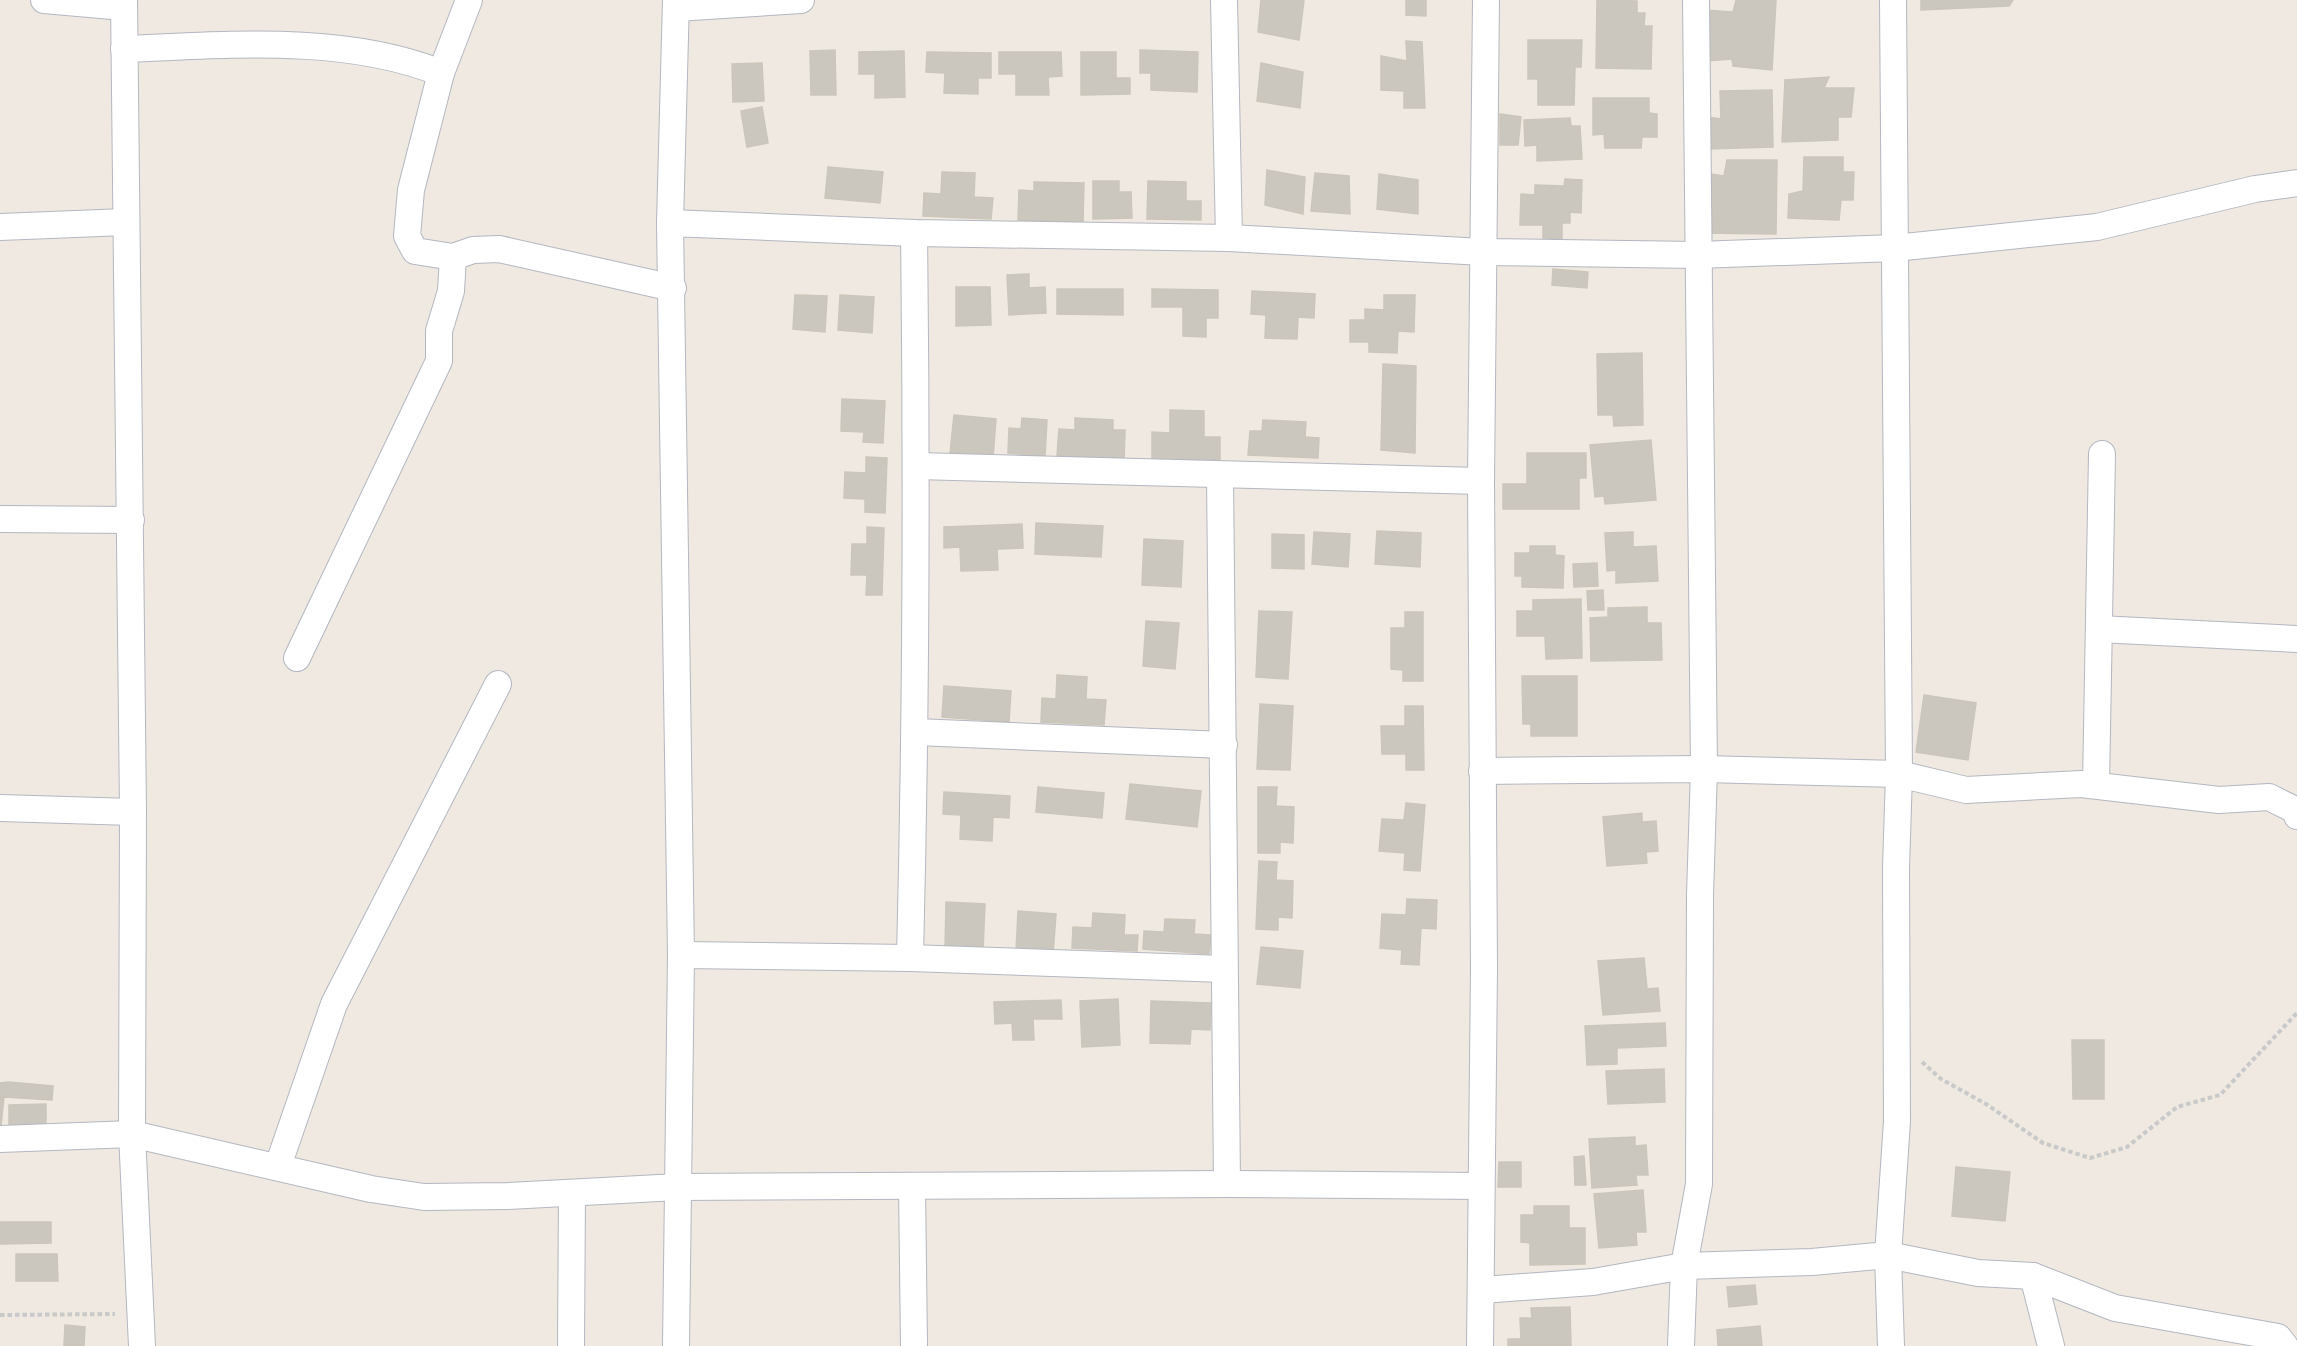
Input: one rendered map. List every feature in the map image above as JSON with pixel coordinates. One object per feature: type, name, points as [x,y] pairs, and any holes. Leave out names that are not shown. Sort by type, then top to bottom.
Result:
[{"type":"street","points":[[44,0],[124,4],[125,222],[131,520],[132,1134],[143,1313],[142,1346]]},
{"type":"street","points":[[469,0],[441,73],[411,190],[407,236],[415,250],[453,257],[473,250],[499,249],[673,288]]},
{"type":"street","points":[[676,1346],[681,954],[673,288],[670,223],[676,4],[801,0]]},
{"type":"street","points":[[1224,0],[1229,238]]},
{"type":"street","points":[[1480,1346],[1482,1290],[1481,481],[1486,0]]},
{"type":"street","points":[[1681,1346],[1684,1266],[1699,1184],[1700,907],[1704,769],[1696,0]]},
{"type":"street","points":[[1891,1346],[1887,1255],[1897,1121],[1899,774],[1893,0]]},
{"type":"street","points":[[124,49],[258,43],[407,60],[441,73]]},
{"type":"street","points":[[670,223],[914,233],[1229,238],[1483,252],[1697,255],[1895,248],[2097,227],[2255,189],[2297,183]]},
{"type":"street","points":[[0,227],[125,222]]},
{"type":"street","points":[[910,958],[916,732],[917,466],[914,233]]},
{"type":"street","points":[[297,658],[439,361],[439,331],[451,291],[453,257]]},
{"type":"street","points":[[2096,785],[2102,454]]},
{"type":"street","points":[[917,466],[1481,481]]},
{"type":"street","points":[[1220,475],[1227,1184]]},
{"type":"street","points":[[0,519],[131,520]]},
{"type":"street","points":[[2099,629],[2297,639]]},
{"type":"street","points":[[278,1166],[334,1004],[498,684]]},
{"type":"street","points":[[916,732],[1224,745]]},
{"type":"street","points":[[1482,771],[1704,769],[1899,774],[1966,790],[2096,785],[2219,800],[2270,797],[2295,810],[2297,816]]},
{"type":"street","points":[[0,808],[133,812]]},
{"type":"street","points":[[681,954],[910,958],[1224,969]]},
{"type":"street","points":[[0,1139],[132,1134],[371,1189],[424,1197],[572,1193],[678,1187],[1227,1184],[1481,1186]]},
{"type":"street","points":[[912,1186],[914,1346]]},
{"type":"street","points":[[571,1346],[572,1193]]},
{"type":"street","points":[[1482,1290],[1593,1282],[1684,1266],[1812,1262],[1887,1255],[1978,1273],[2033,1275],[2115,1308],[2287,1341]]},
{"type":"street","points":[[2033,1275],[2051,1346]]},
{"type":"path","points":[[1896,1041],[1941,1079],[1986,1104],[2043,1143],[2090,1158],[2127,1147],[2176,1107],[2220,1095],[2297,1013]]},
{"type":"path","points":[[0,1315],[143,1313]]},
{"type":"building","points":[[1261,0],[1304,0],[1299,40],[1258,32]]},
{"type":"building","points":[[1406,0],[1426,0],[1426,16],[1406,15]]},
{"type":"building","points":[[1597,0],[1637,1],[1637,13],[1645,13],[1644,26],[1652,26],[1651,69],[1596,68]]},
{"type":"building","points":[[1736,0],[1776,0],[1772,70],[1733,66],[1732,59],[1706,61],[1705,10],[1733,12]]},
{"type":"building","points":[[1921,0],[2013,0],[2009,6],[1921,10]]},
{"type":"building","points":[[1528,40],[1582,40],[1581,67],[1575,67],[1574,105],[1538,105],[1538,79],[1528,79]]},
{"type":"building","points":[[1406,41],[1422,42],[1425,108],[1404,108],[1404,91],[1381,90],[1381,56],[1407,61]]},
{"type":"building","points":[[835,50],[836,95],[811,95],[810,51]]},
{"type":"building","points":[[1140,50],[1198,52],[1197,92],[1151,90],[1151,73],[1140,73]]},
{"type":"building","points":[[904,51],[905,97],[875,98],[875,74],[859,74],[859,52]]},
{"type":"building","points":[[927,52],[991,53],[991,78],[978,78],[978,94],[944,93],[945,73],[926,72]]},
{"type":"building","points":[[999,52],[1061,52],[1062,76],[1048,77],[1049,95],[1016,95],[1016,74],[999,74]]},
{"type":"building","points":[[1081,52],[1116,52],[1116,78],[1130,78],[1130,94],[1081,95]]},
{"type":"building","points":[[762,63],[764,101],[733,102],[732,64]]},
{"type":"building","points":[[1261,63],[1303,72],[1300,108],[1257,101]]},
{"type":"building","points":[[1829,77],[1824,88],[1854,88],[1851,117],[1838,117],[1838,140],[1782,142],[1785,80]]},
{"type":"building","points":[[1772,90],[1773,147],[1708,149],[1708,117],[1721,119],[1720,91]]},
{"type":"building","points":[[1593,98],[1649,98],[1649,113],[1657,114],[1657,137],[1642,137],[1641,148],[1605,148],[1604,134],[1593,135]]},
{"type":"building","points":[[762,107],[768,143],[747,147],[741,111]]},
{"type":"building","points":[[1500,114],[1521,117],[1518,145],[1500,145]]},
{"type":"building","points":[[1570,118],[1571,126],[1580,126],[1582,159],[1537,161],[1537,145],[1525,146],[1524,120]]},
{"type":"building","points":[[1804,157],[1843,157],[1843,172],[1854,172],[1853,200],[1841,200],[1839,220],[1788,218],[1789,194],[1803,191]]},
{"type":"building","points":[[1727,160],[1777,160],[1776,234],[1702,233],[1705,173],[1724,176]]},
{"type":"building","points":[[828,167],[883,172],[880,203],[825,198]]},
{"type":"building","points":[[1267,170],[1305,177],[1303,214],[1265,205]]},
{"type":"building","points":[[942,172],[975,173],[974,197],[993,198],[991,219],[923,216],[924,193],[941,194]]},
{"type":"building","points":[[1315,173],[1349,176],[1350,214],[1311,211]]},
{"type":"building","points":[[1379,174],[1418,180],[1418,214],[1377,209]]},
{"type":"building","points":[[1565,179],[1582,180],[1581,213],[1570,212],[1570,223],[1562,223],[1562,239],[1543,238],[1543,225],[1520,225],[1521,194],[1535,195],[1535,185],[1564,186]]},
{"type":"building","points":[[1093,181],[1119,181],[1119,192],[1131,192],[1132,218],[1093,219]]},
{"type":"building","points":[[1148,181],[1186,182],[1186,201],[1201,201],[1201,220],[1147,219]]},
{"type":"building","points":[[1034,182],[1084,183],[1083,222],[1018,220],[1019,190],[1034,191]]},
{"type":"building","points":[[1553,269],[1588,272],[1587,288],[1552,285]]},
{"type":"building","points":[[1029,274],[1029,288],[1045,287],[1046,313],[1009,315],[1007,275]]},
{"type":"building","points":[[956,287],[990,287],[991,325],[956,326]]},
{"type":"building","points":[[1057,289],[1123,289],[1123,315],[1057,314]]},
{"type":"building","points":[[1152,289],[1218,290],[1218,318],[1206,318],[1206,337],[1183,336],[1183,307],[1152,307]]},
{"type":"building","points":[[1252,291],[1315,294],[1314,318],[1298,317],[1297,339],[1265,338],[1266,315],[1251,314]]},
{"type":"building","points":[[795,295],[827,296],[825,332],[793,329]]},
{"type":"building","points":[[840,295],[874,297],[872,333],[838,330]]},
{"type":"building","points":[[1384,295],[1415,295],[1414,332],[1398,331],[1397,353],[1369,352],[1369,342],[1350,342],[1350,320],[1365,320],[1365,309],[1384,310]]},
{"type":"building","points":[[1642,353],[1643,425],[1614,426],[1613,415],[1598,415],[1597,354]]},
{"type":"building","points":[[1383,364],[1416,366],[1415,453],[1381,450]]},
{"type":"building","points":[[842,399],[885,401],[883,443],[863,442],[864,432],[841,431]]},
{"type":"building","points":[[1170,410],[1204,411],[1204,437],[1220,437],[1220,460],[1152,460],[1152,432],[1170,433]]},
{"type":"building","points":[[954,415],[996,419],[993,458],[950,453]]},
{"type":"building","points":[[1022,418],[1047,420],[1045,456],[1008,453],[1009,428],[1021,429]]},
{"type":"building","points":[[1075,418],[1113,420],[1113,430],[1125,430],[1124,459],[1057,456],[1059,429],[1075,430]]},
{"type":"building","points":[[1263,420],[1306,422],[1305,437],[1319,438],[1318,458],[1248,455],[1250,431],[1262,431]]},
{"type":"building","points":[[1651,440],[1656,500],[1605,504],[1604,496],[1595,497],[1590,445]]},
{"type":"building","points":[[1527,453],[1586,453],[1586,478],[1579,478],[1579,509],[1503,509],[1503,484],[1527,484]]},
{"type":"building","points":[[866,457],[887,458],[885,513],[865,512],[865,499],[844,498],[845,472],[866,473]]},
{"type":"building","points":[[1036,523],[1103,526],[1101,557],[1035,554]]},
{"type":"building","points":[[1022,524],[1023,548],[997,549],[998,570],[961,571],[960,547],[944,548],[944,527]]},
{"type":"building","points":[[867,527],[884,528],[882,595],[866,595],[867,575],[851,575],[852,544],[867,544]]},
{"type":"building","points":[[1377,531],[1421,533],[1420,567],[1375,564]]},
{"type":"building","points":[[1314,532],[1350,534],[1348,567],[1312,564]]},
{"type":"building","points":[[1633,532],[1633,547],[1656,546],[1658,581],[1616,583],[1616,570],[1607,571],[1605,533]]},
{"type":"building","points":[[1272,534],[1304,535],[1304,569],[1272,568]]},
{"type":"building","points":[[1144,539],[1183,541],[1181,587],[1142,585]]},
{"type":"building","points":[[1530,546],[1555,546],[1555,555],[1564,556],[1563,588],[1522,587],[1522,576],[1515,576],[1515,553],[1530,553]]},
{"type":"building","points":[[1597,563],[1598,586],[1574,587],[1573,564]]},
{"type":"building","points":[[1603,590],[1604,610],[1588,610],[1587,591]]},
{"type":"building","points":[[1581,599],[1582,658],[1546,659],[1545,636],[1517,636],[1517,611],[1533,611],[1533,600]]},
{"type":"building","points":[[1647,607],[1647,623],[1661,623],[1662,660],[1591,661],[1590,618],[1608,617],[1608,608]]},
{"type":"building","points":[[1259,611],[1292,612],[1288,679],[1256,677]]},
{"type":"building","points":[[1405,612],[1423,612],[1423,681],[1403,681],[1403,670],[1391,669],[1391,628],[1405,628]]},
{"type":"building","points":[[1146,621],[1179,623],[1175,669],[1143,666]]},
{"type":"building","points":[[1057,675],[1087,677],[1086,699],[1106,700],[1104,725],[1041,722],[1042,698],[1056,699]]},
{"type":"building","points":[[1522,676],[1577,676],[1577,736],[1531,736],[1531,724],[1523,724]]},
{"type":"building","points":[[944,686],[1011,691],[1009,722],[942,717]]},
{"type":"building","points":[[1924,695],[1976,703],[1968,760],[1916,752]]},
{"type":"building","points":[[1260,704],[1293,706],[1290,770],[1257,769]]},
{"type":"building","points":[[1405,706],[1423,706],[1424,770],[1406,770],[1406,754],[1382,754],[1381,726],[1405,726]]},
{"type":"building","points":[[1130,784],[1201,791],[1197,827],[1126,819]]},
{"type":"building","points":[[1038,787],[1104,793],[1102,818],[1036,812]]},
{"type":"building","points":[[1258,787],[1277,787],[1276,806],[1294,807],[1293,843],[1280,842],[1280,853],[1258,853]]},
{"type":"building","points":[[944,792],[1010,796],[1009,818],[993,817],[992,841],[960,839],[961,815],[943,814]]},
{"type":"building","points":[[1406,803],[1425,805],[1420,871],[1404,870],[1405,853],[1379,851],[1382,819],[1404,820]]},
{"type":"building","points":[[1642,813],[1642,822],[1656,821],[1658,851],[1646,852],[1647,863],[1607,866],[1603,817]]},
{"type":"building","points":[[1259,861],[1277,862],[1276,880],[1293,881],[1292,918],[1278,917],[1278,930],[1256,929]]},
{"type":"building","points":[[1407,899],[1437,900],[1436,929],[1421,928],[1419,965],[1401,964],[1402,950],[1380,948],[1382,914],[1406,915]]},
{"type":"building","points":[[946,902],[985,904],[983,950],[945,948]]},
{"type":"building","points":[[1018,911],[1056,914],[1053,954],[1016,952]]},
{"type":"building","points":[[1093,913],[1125,915],[1124,935],[1138,935],[1137,951],[1072,948],[1073,927],[1092,928]]},
{"type":"building","points":[[1165,919],[1195,920],[1194,934],[1211,935],[1209,954],[1143,949],[1144,931],[1164,932]]},
{"type":"building","points":[[1261,947],[1303,951],[1300,988],[1257,984]]},
{"type":"building","points":[[1644,958],[1647,989],[1658,988],[1660,1011],[1603,1015],[1598,961]]},
{"type":"building","points":[[1118,999],[1120,1045],[1082,1047],[1080,1001]]},
{"type":"building","points":[[1061,1000],[1062,1019],[1033,1019],[1034,1040],[1013,1040],[1012,1023],[995,1024],[994,1002]]},
{"type":"building","points":[[1151,1001],[1211,1003],[1210,1030],[1191,1029],[1190,1044],[1150,1043]]},
{"type":"building","points":[[1665,1023],[1666,1046],[1617,1048],[1617,1064],[1587,1065],[1585,1026]]},
{"type":"building","points":[[2072,1040],[2104,1040],[2104,1099],[2073,1099]]},
{"type":"building","points":[[1664,1069],[1665,1102],[1608,1104],[1606,1071]]},
{"type":"building","points":[[0,1083],[53,1086],[52,1100],[4,1097],[0,1135]]},
{"type":"building","points":[[46,1104],[46,1126],[9,1126],[9,1105]]},
{"type":"building","points":[[1635,1137],[1635,1146],[1646,1145],[1648,1175],[1636,1175],[1637,1185],[1592,1188],[1589,1139]]},
{"type":"building","points":[[1584,1156],[1586,1185],[1575,1185],[1574,1157]]},
{"type":"building","points":[[1499,1162],[1521,1162],[1521,1187],[1498,1187]]},
{"type":"building","points":[[1956,1167],[2010,1172],[2005,1221],[1952,1216]]},
{"type":"building","points":[[1643,1190],[1646,1232],[1636,1232],[1637,1245],[1599,1248],[1594,1194]]},
{"type":"building","points":[[1534,1206],[1569,1206],[1569,1228],[1585,1228],[1585,1264],[1530,1265],[1530,1243],[1521,1242],[1521,1215],[1534,1215]]},
{"type":"building","points":[[0,1222],[51,1222],[51,1243],[0,1244]]},
{"type":"building","points":[[16,1254],[57,1254],[58,1281],[16,1281]]},
{"type":"building","points":[[1755,1285],[1757,1304],[1729,1307],[1727,1287]]},
{"type":"building","points":[[1570,1307],[1571,1346],[1508,1346],[1508,1339],[1521,1339],[1520,1318],[1532,1318],[1531,1308]]},
{"type":"building","points":[[65,1325],[85,1327],[84,1346],[64,1346]]},
{"type":"building","points":[[1760,1326],[1762,1346],[1718,1346],[1717,1330]]}]
